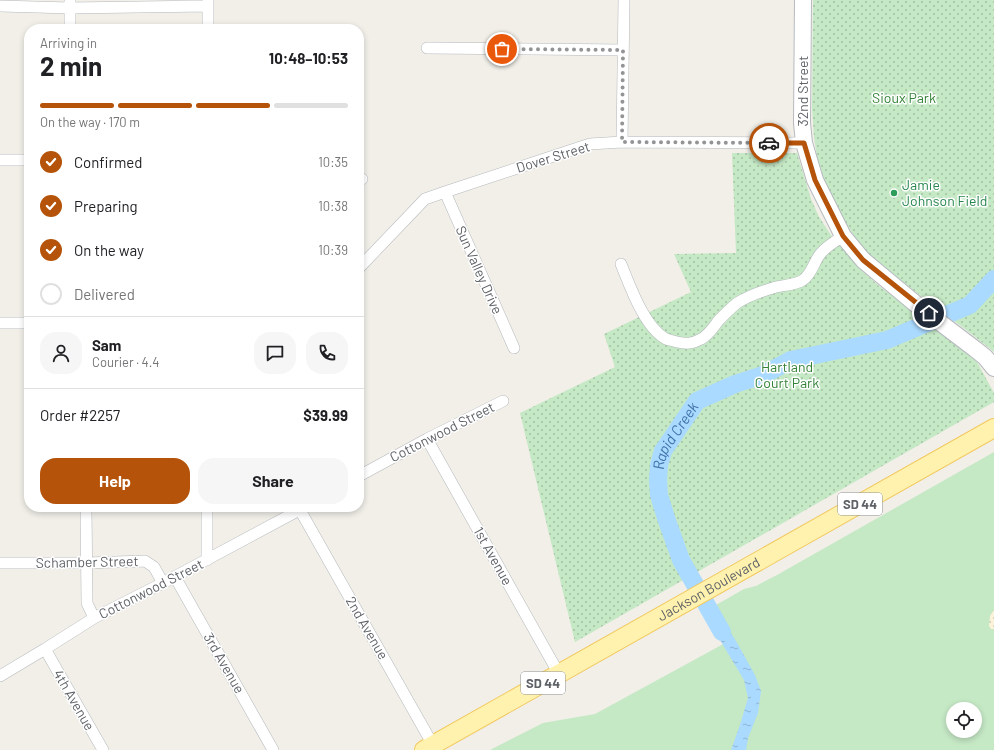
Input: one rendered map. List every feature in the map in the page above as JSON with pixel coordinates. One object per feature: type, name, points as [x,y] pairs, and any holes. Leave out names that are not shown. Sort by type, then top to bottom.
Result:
[{"type":"main road","name":"Jackson Boulevard","points":[[429,747],[994,428]]},
{"type":"street","points":[[622,142],[624,0]]},
{"type":"street","name":"32nd Street","points":[[803,0],[802,123],[804,143],[815,180],[843,236],[863,260],[985,357],[994,368]]},
{"type":"street","points":[[0,6],[208,3],[208,24]]},
{"type":"street","points":[[70,4],[70,24]]},
{"type":"street","points":[[427,48],[623,50]]},
{"type":"street","name":"Dover Street","points":[[364,263],[425,199],[590,144],[622,142],[804,143]]},
{"type":"street","points":[[0,160],[24,160]]},
{"type":"street","name":"Sun Valley Drive","points":[[445,192],[514,348]]},
{"type":"street","points":[[621,264],[637,302],[656,332],[666,339],[689,344],[702,339],[733,306],[748,297],[759,292],[793,284],[803,280],[810,272],[822,252],[843,236]]},
{"type":"street","points":[[0,323],[24,323]]},
{"type":"street","name":"Cottonwood Street","points":[[364,473],[427,439],[503,401]]},
{"type":"street","name":"1st Avenue","points":[[427,439],[559,674]]},
{"type":"street","points":[[86,512],[87,603],[94,618]]},
{"type":"street","points":[[207,512],[207,560]]},
{"type":"street","name":"Cottonwood Street","points":[[0,676],[94,618],[297,512]]},
{"type":"street","name":"2nd Avenue","points":[[305,512],[429,747]]},
{"type":"street","name":"Schamber Street","points":[[0,563],[145,561],[154,567],[163,583]]},
{"type":"street","name":"3rd Avenue","points":[[175,577],[273,750]]},
{"type":"street","name":"4th Avenue","points":[[45,649],[103,750]]},
{"type":"green space","name":"Sioux Park","points":[[813,0],[994,0],[994,352],[873,259],[855,237],[840,214],[826,185],[817,157],[814,137],[812,108]]},
{"type":"green space","name":"Hartland Court Park","points":[[732,153],[797,153],[811,199],[819,217],[831,235],[860,269],[879,286],[923,318],[977,362],[994,393],[994,402],[575,642],[520,413],[615,367],[604,334],[691,292],[674,254],[736,253]]},
{"type":"green space","points":[[994,452],[994,750],[490,750],[543,723],[595,714],[727,642],[709,609],[744,589],[756,586]]},
{"type":"sand","points":[[994,610],[994,629],[991,629],[989,626],[990,616]]},
{"type":"water","points":[[716,609],[755,675],[761,691],[758,713],[748,738],[746,750],[731,750],[748,698],[744,680],[705,615]]},
{"type":"waterway","name":"Rapid Creek","points":[[722,632],[681,560],[659,495],[659,465],[663,451],[697,401],[735,384],[763,375],[791,360],[887,340],[970,305],[994,279]]},
{"type":"way so far","points":[[502,49],[623,50],[622,142],[769,143]]},
{"type":"place","name":"Jamie Johnson Field","points":[[894,193]]},
{"type":"route","points":[[769,143],[804,143],[815,180],[843,236],[863,260],[929,313]]}]
